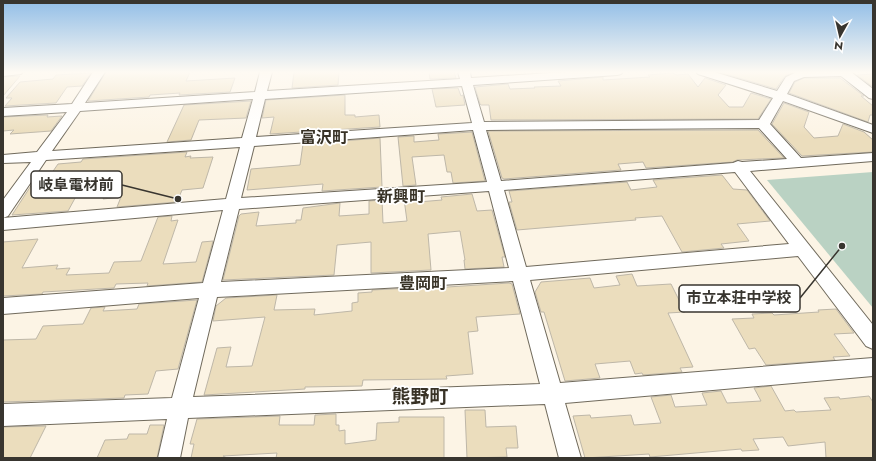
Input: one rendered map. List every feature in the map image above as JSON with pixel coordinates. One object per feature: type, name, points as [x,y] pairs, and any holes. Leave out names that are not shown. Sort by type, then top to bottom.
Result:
[{"type":"street","points":[[3,212],[85,94]]},
{"type":"street","points":[[3,112],[277,94]]},
{"type":"street","points":[[470,94],[554,394],[570,458]]},
{"type":"street","points":[[772,94],[873,129]]},
{"type":"street","points":[[169,458],[180,407],[232,204],[250,142],[260,95]]},
{"type":"street","points":[[763,124],[780,96]]},
{"type":"street","points":[[3,159],[479,126],[763,124],[797,162]]},
{"type":"street","points":[[3,224],[232,204],[495,186],[738,166],[873,157]]},
{"type":"street","points":[[738,166],[873,340]]},
{"type":"street","points":[[3,306],[211,290],[520,274],[802,249]]},
{"type":"street","points":[[3,415],[180,407],[554,394],[873,366]]},
{"type":"green space","points":[[873,172],[873,308],[767,180]]},
{"type":"building","points":[[10,94],[63,94],[56,103],[5,106],[12,98],[6,98]]},
{"type":"building","points":[[93,94],[172,94],[150,95],[149,97],[88,101]]},
{"type":"building","points":[[180,94],[204,94],[179,95]]},
{"type":"building","points":[[433,94],[460,94],[461,96],[463,95],[465,105],[436,107]]},
{"type":"building","points":[[477,94],[719,94],[718,95],[729,107],[743,107],[751,94],[771,99],[758,119],[491,120],[489,105],[480,104]]},
{"type":"building","points":[[790,94],[861,94],[864,96],[861,96],[873,106],[873,115],[870,115],[868,122]]},
{"type":"building","points":[[345,95],[345,115],[355,115],[355,117],[379,115],[380,127],[270,134],[274,117],[262,118],[266,100]]},
{"type":"building","points":[[251,101],[246,118],[199,120],[191,140],[167,142],[184,105]]},
{"type":"building","points":[[784,103],[809,112],[804,127],[814,138],[838,136],[843,124],[864,132],[873,140],[873,152],[802,156],[772,124]]},
{"type":"building","points":[[48,115],[47,117],[62,116],[51,131],[10,134],[14,130],[3,131],[3,117]]},
{"type":"building","points":[[758,130],[784,158],[737,160],[733,162],[646,168],[643,162],[618,164],[621,170],[504,179],[502,178],[488,131]]},
{"type":"building","points":[[472,132],[485,181],[453,183],[451,172],[447,172],[444,155],[412,157],[416,185],[403,186],[398,137],[414,136],[414,142],[439,140],[438,134]]},
{"type":"building","points":[[380,138],[382,187],[322,191],[323,184],[247,190],[251,169],[300,165],[303,144]]},
{"type":"building","points":[[187,152],[185,157],[213,157],[203,188],[182,190],[177,202],[117,207],[121,197],[103,199],[113,178],[85,180],[68,211],[12,215],[36,178],[49,177],[58,164],[81,162],[83,159]]},
{"type":"building","points":[[722,175],[733,189],[747,190],[770,221],[737,224],[749,241],[721,244],[724,248],[682,252],[662,216],[635,218],[636,220],[517,230],[509,202],[512,202],[509,191],[627,182],[631,190],[657,187],[653,180]]},
{"type":"building","points":[[472,194],[477,211],[492,210],[505,257],[502,257],[504,267],[465,269],[460,231],[428,234],[431,270],[371,273],[371,242],[337,245],[334,275],[223,280],[239,216],[241,214],[259,212],[256,226],[296,223],[296,220],[301,220],[303,208],[340,203],[339,216],[369,214],[369,201],[382,200],[383,223],[407,221],[404,199],[417,198],[418,202],[442,200],[441,197]]},
{"type":"building","points":[[172,216],[171,221],[178,220],[163,264],[196,262],[202,242],[213,241],[202,282],[147,286],[148,283],[116,284],[114,288],[3,296],[3,242],[38,239],[22,268],[58,265],[56,269],[70,268],[66,275],[109,273],[114,262],[141,261],[158,217]]},
{"type":"building","points":[[632,274],[637,286],[671,284],[685,312],[668,313],[693,367],[680,368],[682,372],[643,375],[642,373],[635,374],[630,361],[595,364],[600,378],[565,381],[544,312],[541,312],[535,292],[541,282],[590,278],[594,288],[620,285],[616,276]]},
{"type":"building","points":[[512,284],[520,314],[476,317],[478,331],[468,332],[473,374],[446,376],[447,379],[363,380],[362,386],[305,387],[305,389],[204,395],[217,348],[231,347],[226,367],[252,366],[265,317],[213,321],[216,306],[226,298],[277,295],[274,310],[315,309],[314,315],[352,311],[352,303],[358,302],[358,293],[372,292],[372,290]]},
{"type":"building","points":[[197,300],[178,369],[156,371],[148,394],[125,395],[124,398],[3,402],[3,340],[36,339],[43,326],[83,324],[91,308],[105,307],[103,311],[137,309],[139,304]]},
{"type":"building","points":[[836,309],[854,333],[834,334],[850,356],[833,357],[835,360],[766,365],[755,348],[749,349],[732,319],[754,318],[752,314],[772,313],[774,315],[819,312],[818,310]]},
{"type":"building","points":[[771,386],[785,411],[794,410],[796,412],[831,410],[824,398],[839,397],[840,399],[869,396],[873,402],[873,458],[826,458],[825,442],[788,446],[783,437],[753,439],[759,450],[742,451],[741,449],[650,457],[649,454],[585,458],[573,416],[590,415],[591,418],[631,415],[634,425],[661,423],[651,397],[671,395],[675,407],[707,405],[702,393],[721,391],[727,403],[761,401],[754,388]]},
{"type":"building","points":[[465,410],[485,410],[486,427],[516,426],[518,448],[506,448],[507,457],[467,458]]},
{"type":"building","points":[[336,414],[336,425],[339,425],[339,431],[345,430],[345,444],[376,440],[377,423],[399,422],[399,417],[444,417],[444,458],[276,458],[277,453],[223,456],[227,458],[191,458],[194,444],[190,444],[197,419],[280,416],[279,425],[314,425],[315,415]]},
{"type":"building","points":[[150,425],[164,425],[157,458],[97,458],[105,440],[127,439],[129,434],[147,434]]},
{"type":"building","points":[[46,426],[30,458],[3,458],[3,427]]},
{"type":"place","name":"岐阜電材前","points":[[178,199]]},
{"type":"place","name":"市立本荘中学校","points":[[842,246]]},
{"type":"district","name":"富沢町","points":[[324,137]]},
{"type":"district","name":"新興町","points":[[401,196]]},
{"type":"district","name":"豊岡町","points":[[423,283]]},
{"type":"district","name":"熊野町","points":[[420,396]]}]
